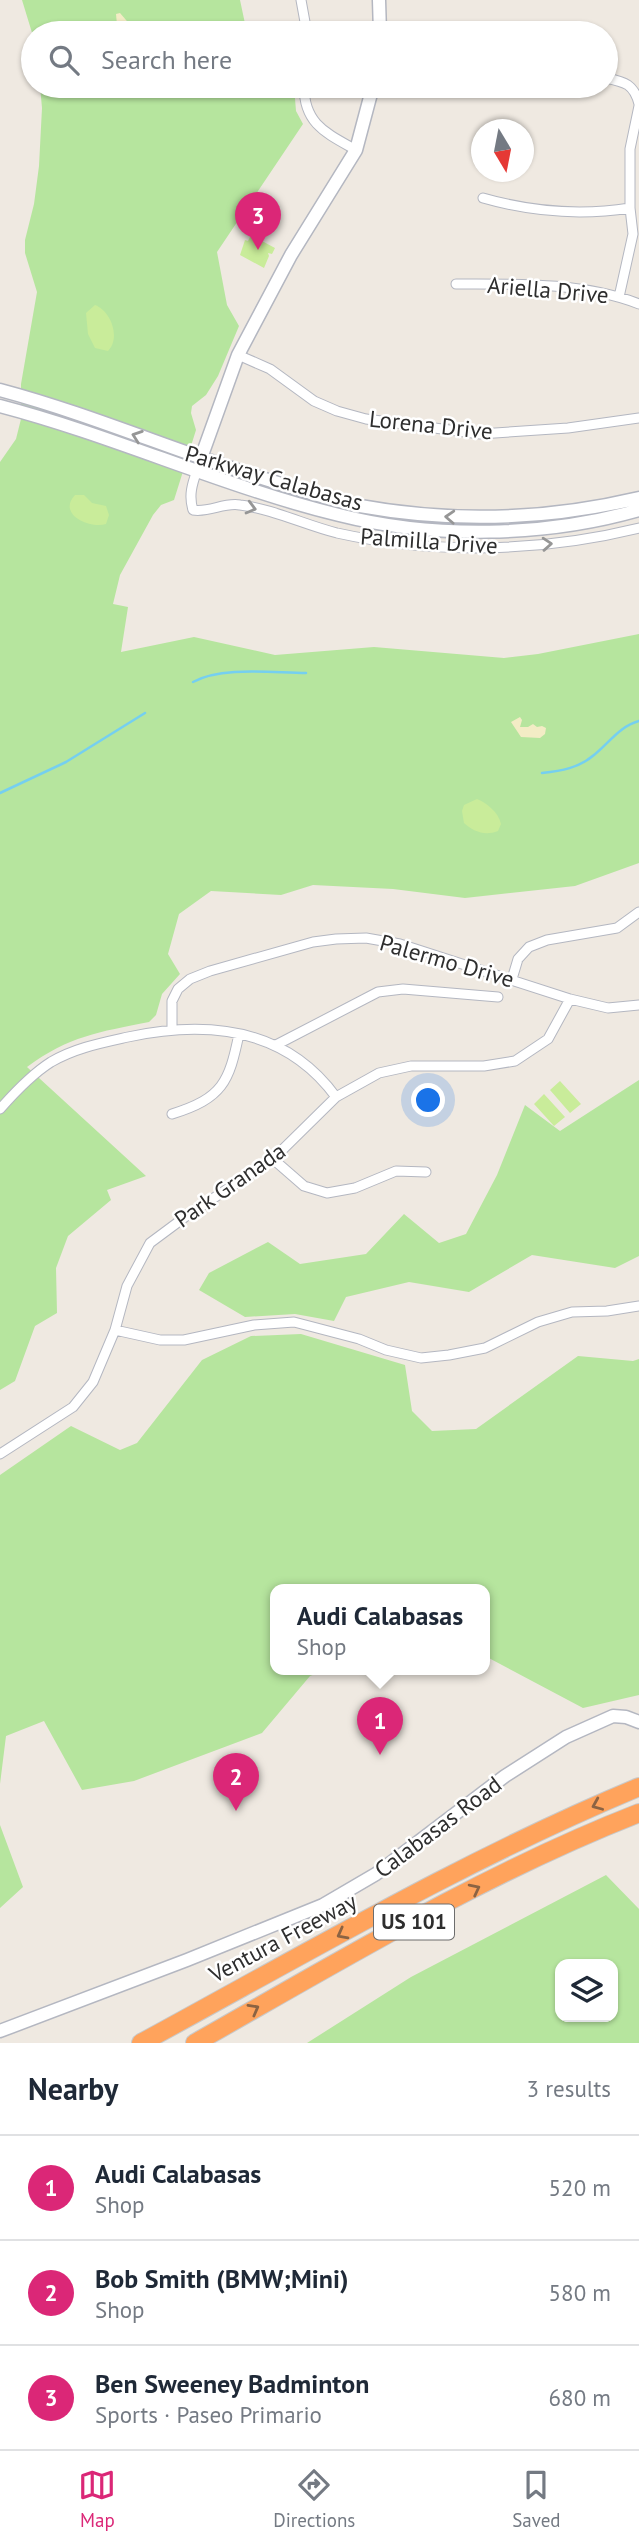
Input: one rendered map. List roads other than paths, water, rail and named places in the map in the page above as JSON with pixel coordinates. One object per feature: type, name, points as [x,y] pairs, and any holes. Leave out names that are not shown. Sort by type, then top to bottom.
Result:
[{"type":"highway","name":"Ventura Freeway","points":[[141,2043],[460,1870],[517,1841],[639,1787]]},
{"type":"highway","name":"Ventura Freeway","points":[[195,2043],[471,1891],[639,1813]]},
{"type":"street","points":[[301,0],[305,21]]},
{"type":"street","points":[[379,0],[380,21]]},
{"type":"street","points":[[618,80],[633,87],[639,105],[630,149],[633,234],[619,297]]},
{"type":"street","points":[[304,98],[310,116],[318,126],[356,150]]},
{"type":"street","points":[[199,464],[238,355],[291,256],[356,150],[370,98]]},
{"type":"street","points":[[483,198],[517,208],[567,214],[630,208]]},
{"type":"street","name":"Ariella Drive","points":[[456,284],[566,288],[619,297],[639,304]]},
{"type":"street","name":"Lorena Drive","points":[[238,355],[270,369],[314,401],[366,419],[480,433],[568,428],[639,418]]},
{"type":"street","name":"Parkway Calabasas","points":[[0,390],[199,464],[291,502],[380,523],[464,531],[512,530],[569,525],[639,510]]},
{"type":"street","name":"Parkway Calabasas","points":[[0,406],[199,464],[357,505],[432,516],[534,516],[599,507],[639,498]]},
{"type":"street","name":"Palmilla Drive","points":[[199,464],[191,488],[190,501],[193,510],[200,512],[237,504],[338,533],[382,541],[461,548],[498,548],[576,542],[639,528]]},
{"type":"street","points":[[512,979],[518,959],[529,947],[547,940],[617,928],[639,912]]},
{"type":"street","name":"Palermo Drive","points":[[172,1030],[172,1001],[178,989],[190,979],[313,942],[366,938],[400,944],[570,999],[608,1008],[639,1005]]},
{"type":"street","points":[[276,1045],[378,992],[403,989],[498,997]]},
{"type":"street","name":"Park Granada","points":[[0,1454],[74,1408],[93,1382],[115,1330],[127,1286],[150,1244],[185,1217],[273,1159],[336,1097],[379,1073],[411,1066],[484,1066],[515,1061],[548,1039],[570,999]]},
{"type":"street","points":[[0,1109],[16,1091],[49,1063],[79,1048],[149,1032],[172,1030],[215,1029],[276,1045],[310,1067],[336,1097]]},
{"type":"street","points":[[172,1114],[190,1109],[222,1088],[231,1071],[239,1034]]},
{"type":"street","points":[[273,1159],[304,1186],[327,1192],[355,1188],[396,1171],[426,1172]]},
{"type":"street","points":[[115,1330],[160,1339],[184,1340],[254,1325],[294,1322],[421,1358],[485,1348],[538,1322],[572,1312],[607,1311],[639,1306]]},
{"type":"street","name":"Calabasas Road","points":[[0,2031],[187,1961],[323,1905],[376,1874],[505,1776],[557,1742],[613,1716],[639,1721]]},
{"type":"waterway","points":[[193,682],[233,672],[306,673]]},
{"type":"waterway","points":[[0,793],[66,762],[145,713]]},
{"type":"waterway","points":[[542,773],[563,770],[582,763],[620,731],[639,721]]},
{"type":"place","name":"Ben Sweeney Badminton","points":[[258,250]]},
{"type":"place","name":"Audi Calabasas","points":[[380,1755]]},
{"type":"place","name":"Bob Smith (BMW;Mini)","points":[[236,1811]]}]
